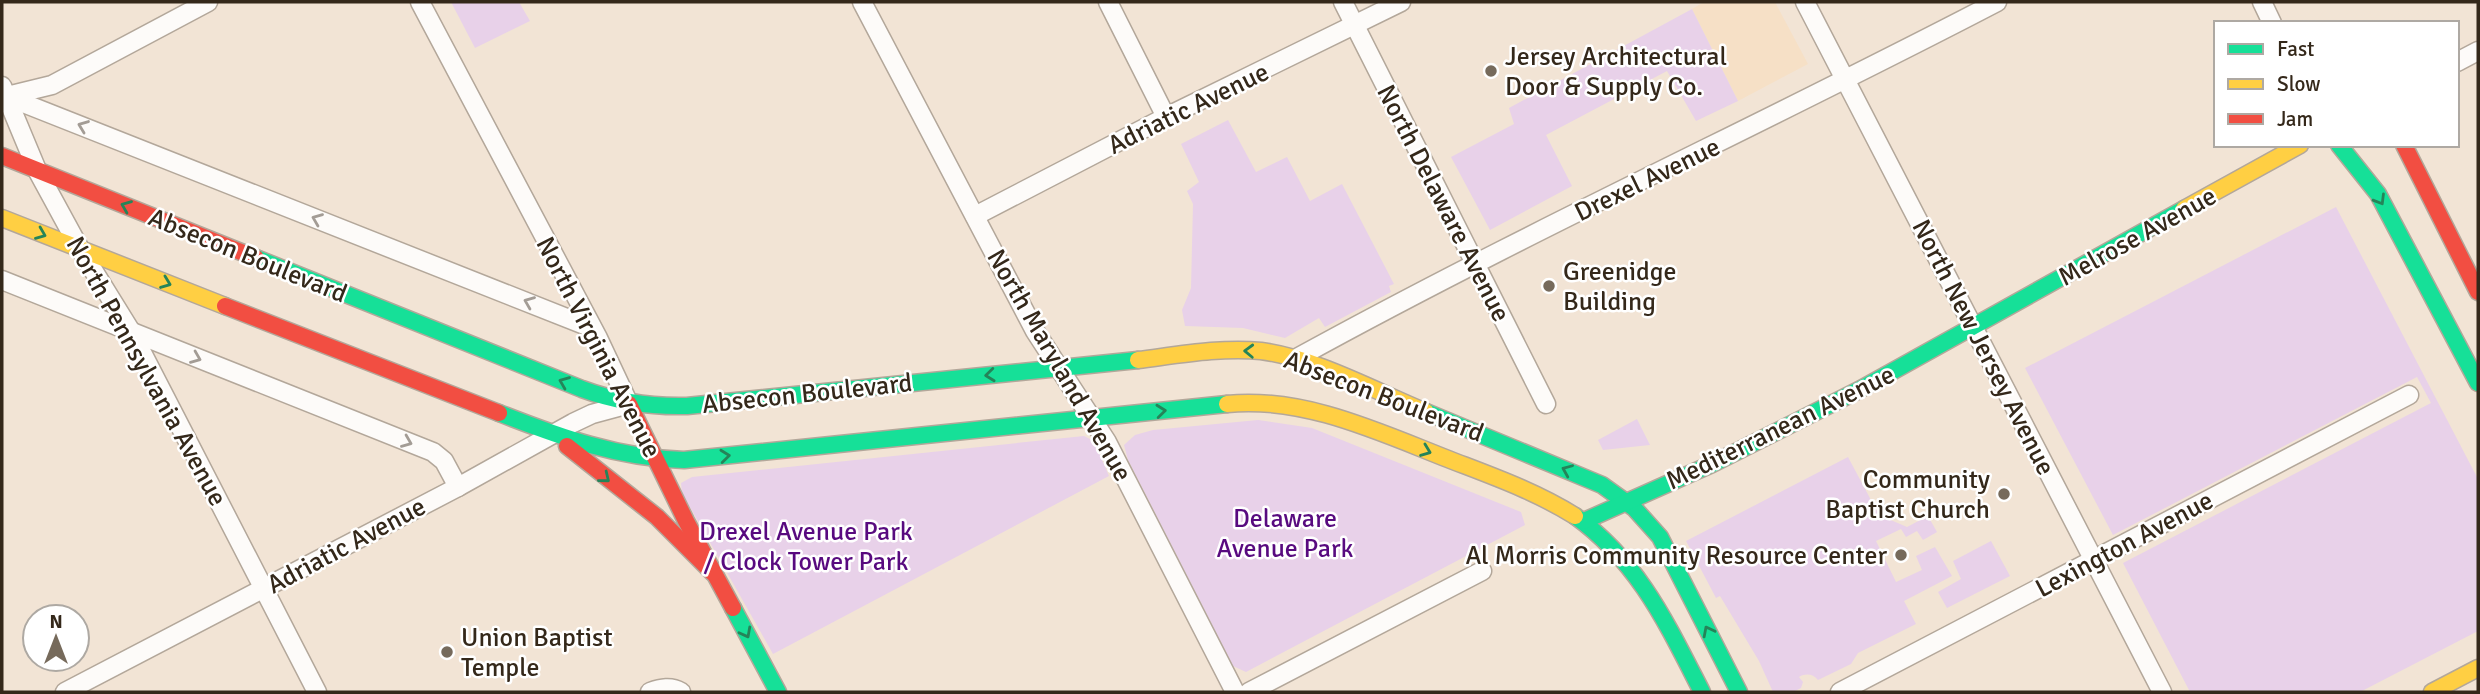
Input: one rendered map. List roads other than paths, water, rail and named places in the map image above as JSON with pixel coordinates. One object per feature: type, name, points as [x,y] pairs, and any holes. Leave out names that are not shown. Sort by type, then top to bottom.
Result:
[{"type":"main road","name":"Melrose Avenue","points":[[1973,327],[2297,147]]},
{"type":"main road","points":[[2341,147],[2378,194],[2478,383]]},
{"type":"main road","points":[[2405,147],[2478,292]]},
{"type":"main road","name":"Absecon Boulevard","points":[[2,156],[582,389],[629,404],[687,406],[1058,367],[1230,351],[1259,351],[1297,358],[1602,485],[1628,500]]},
{"type":"main road","name":"Absecon Boulevard","points":[[2,218],[553,434],[603,451],[657,459],[704,458],[1236,403],[1300,408],[1363,426],[1510,483],[1584,521]]},
{"type":"main road","name":"Mediterranean Avenue","points":[[1584,521],[1712,464],[1859,390],[1973,327]]},
{"type":"main road","name":"North Virginia Avenue","points":[[629,404],[713,573],[778,692]]},
{"type":"main road","points":[[553,434],[657,517],[713,573]]},
{"type":"main road","points":[[1628,500],[1660,537],[1740,692]]},
{"type":"main road","points":[[1584,521],[1613,547],[1642,582],[1664,617],[1702,692]]},
{"type":"main road","points":[[2431,692],[2478,668]]},
{"type":"street","points":[[4,92],[52,85],[208,2]]},
{"type":"street","name":"North Virginia Avenue","points":[[420,2],[592,328],[629,404]]},
{"type":"street","name":"North Maryland Avenue","points":[[862,2],[1035,331],[1107,442],[1236,692]]},
{"type":"street","points":[[1108,2],[1166,117]]},
{"type":"street","name":"North Delaware Avenue","points":[[1343,2],[1546,404]]},
{"type":"street","name":"Adriatic Avenue","points":[[975,216],[1166,117],[1401,2]]},
{"type":"street","name":"North New Jersey Avenue","points":[[1805,2],[2162,692]]},
{"type":"street","name":"Drexel Avenue","points":[[1297,358],[1475,265],[1845,81],[1997,2]]},
{"type":"street","points":[[2262,2],[2271,21]]},
{"type":"street","points":[[2459,61],[2478,51]]},
{"type":"street","points":[[4,92],[592,328]]},
{"type":"street","name":"North Pennsylvania Avenue","points":[[4,92],[37,170],[79,249],[132,333],[317,692]]},
{"type":"street","points":[[2,281],[433,452],[444,461],[458,487]]},
{"type":"street","name":"Lexington Avenue","points":[[1840,692],[2409,395]]},
{"type":"street","name":"Adriatic Avenue","points":[[65,692],[458,487],[553,434],[593,414],[629,404]]},
{"type":"street","points":[[1249,692],[1482,571]]},
{"type":"street","points":[[650,692],[674,688],[681,692]]},
{"type":"place","name":"Jersey Architectural Door & Supply Co.","points":[[1491,71]]},
{"type":"place","name":"Greenidge Building","points":[[1549,286]]},
{"type":"place","name":"Community Baptist Church","points":[[2004,494]]},
{"type":"place","name":"Al Morris Community Resource Center","points":[[1901,555]]},
{"type":"place","name":"Union Baptist Temple","points":[[447,652]]},
{"type":"park label","name":"Delaware Avenue Park","points":[[1285,533]]},
{"type":"park label","name":"Drexel Avenue Park / Clock Tower Park","points":[[806,546]]}]
